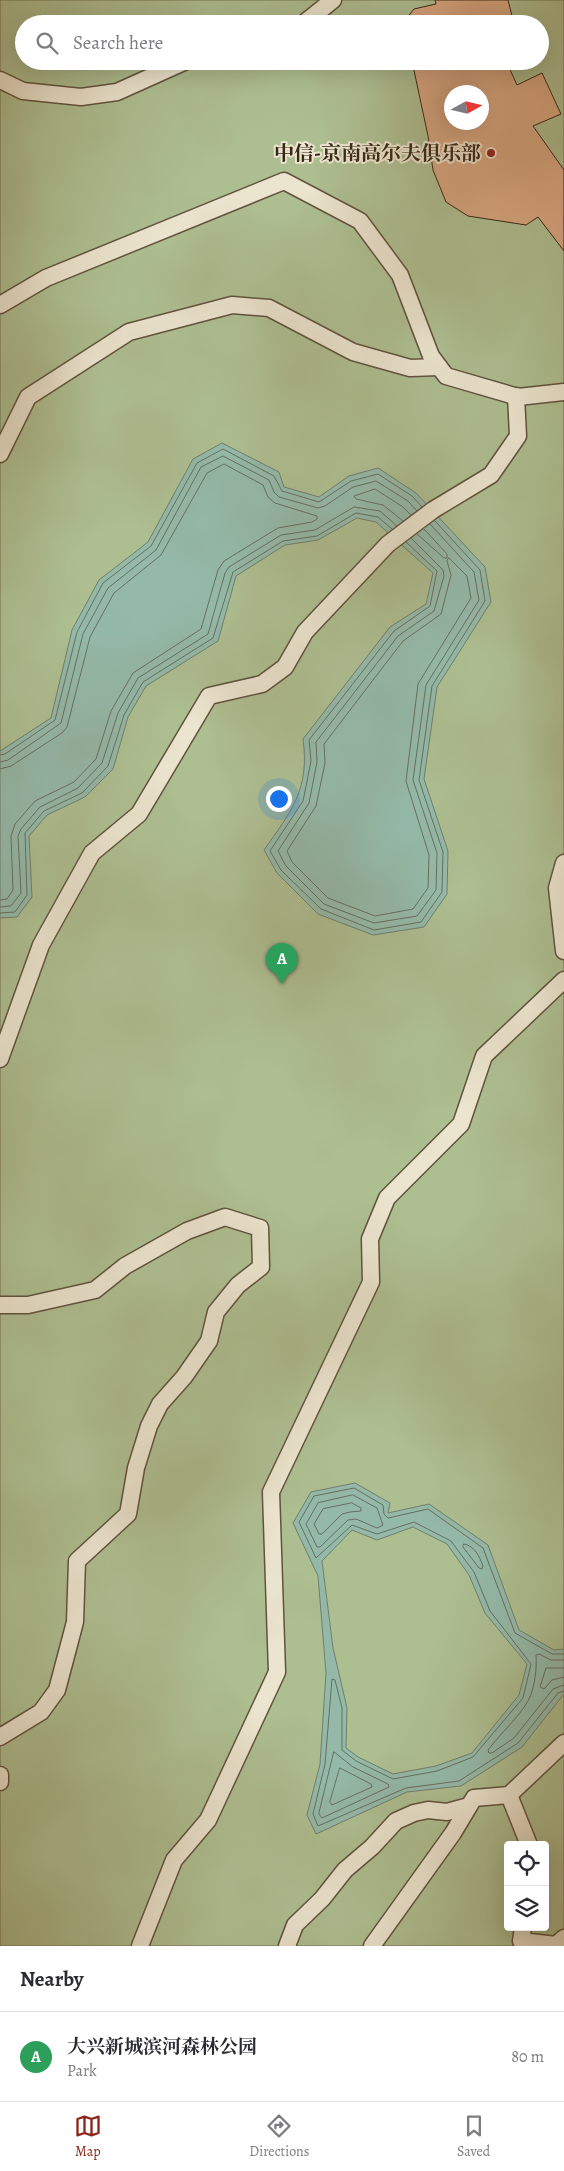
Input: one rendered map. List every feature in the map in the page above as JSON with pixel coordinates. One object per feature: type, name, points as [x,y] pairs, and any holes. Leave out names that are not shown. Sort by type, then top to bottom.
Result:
[{"type":"street","points":[[314,15],[333,0]]},
{"type":"street","points":[[0,80],[23,91],[81,97],[117,92],[166,70]]},
{"type":"street","points":[[0,305],[46,278],[284,180],[360,221],[400,275],[431,356],[446,376],[516,396],[564,392]]},
{"type":"street","points":[[0,454],[28,397],[130,332],[232,305],[269,308],[353,352],[410,368],[439,366]]},
{"type":"street","points":[[0,1059],[41,945],[92,853],[139,814],[209,696],[262,684],[285,666],[305,632],[388,544],[432,510],[491,475],[518,436],[516,396]]},
{"type":"street","points":[[564,863],[557,888],[564,951]]},
{"type":"street","points":[[140,1946],[174,1860],[208,1820],[277,1672],[272,1492],[371,1282],[370,1239],[387,1198],[460,1124],[484,1056],[564,980]]},
{"type":"street","points":[[0,1305],[28,1305],[95,1290],[125,1266],[187,1231],[225,1217],[260,1228],[261,1267],[238,1285],[216,1312],[209,1341],[184,1377],[160,1404],[149,1426],[136,1468],[128,1514],[77,1561],[75,1622],[57,1690],[41,1712],[0,1737]]},
{"type":"street","points":[[372,1946],[452,1833],[474,1798],[508,1795],[564,1743]]},
{"type":"street","points":[[0,1775],[0,1782]]},
{"type":"street","points":[[508,1795],[527,1841]]},
{"type":"street","points":[[287,1946],[295,1925],[322,1899],[345,1870],[372,1847],[396,1821],[414,1813],[428,1810],[447,1812],[468,1806]]},
{"type":"street","points":[[522,1931],[521,1941],[556,1945],[564,1938]]},
{"type":"shaded area","points":[[0,0],[564,0],[564,1946],[0,1946]]},
{"type":"water","points":[[222,443],[279,472],[284,487],[319,497],[349,476],[378,468],[416,493],[485,567],[491,602],[437,687],[424,779],[448,851],[447,894],[424,927],[373,935],[318,914],[277,873],[264,850],[290,811],[301,786],[304,772],[303,739],[390,627],[426,604],[433,573],[376,522],[357,518],[318,540],[285,545],[236,576],[218,641],[146,686],[128,717],[113,769],[85,797],[47,815],[29,836],[32,897],[17,917],[0,918],[0,751],[51,718],[72,630],[99,580],[148,542],[193,459]]},
{"type":"water","points":[[355,1483],[390,1503],[388,1513],[429,1504],[488,1545],[519,1630],[554,1650],[564,1649],[564,1694],[522,1747],[461,1786],[407,1792],[316,1834],[307,1815],[320,1764],[326,1673],[318,1576],[293,1523],[311,1492]],"holes":[[[413,1527],[447,1544],[469,1575],[485,1613],[527,1664],[519,1695],[472,1753],[436,1766],[393,1774],[358,1757],[346,1748],[347,1708],[333,1648],[322,1561],[352,1530],[377,1540]]]},
{"type":"building","points":[[435,0],[508,0],[512,15],[409,15],[414,9],[436,4]]},
{"type":"building","name":"中信-京南高尔夫俱乐部","points":[[414,70],[510,70],[517,85],[542,73],[561,114],[533,126],[564,170],[564,251],[538,217],[526,225],[468,216],[446,202],[433,170]]},
{"type":"place","name":"中信-京南高尔夫俱乐部","points":[[491,153]]},
{"type":"place","name":"大兴新城滨河森林公园","points":[[282,984]]}]
